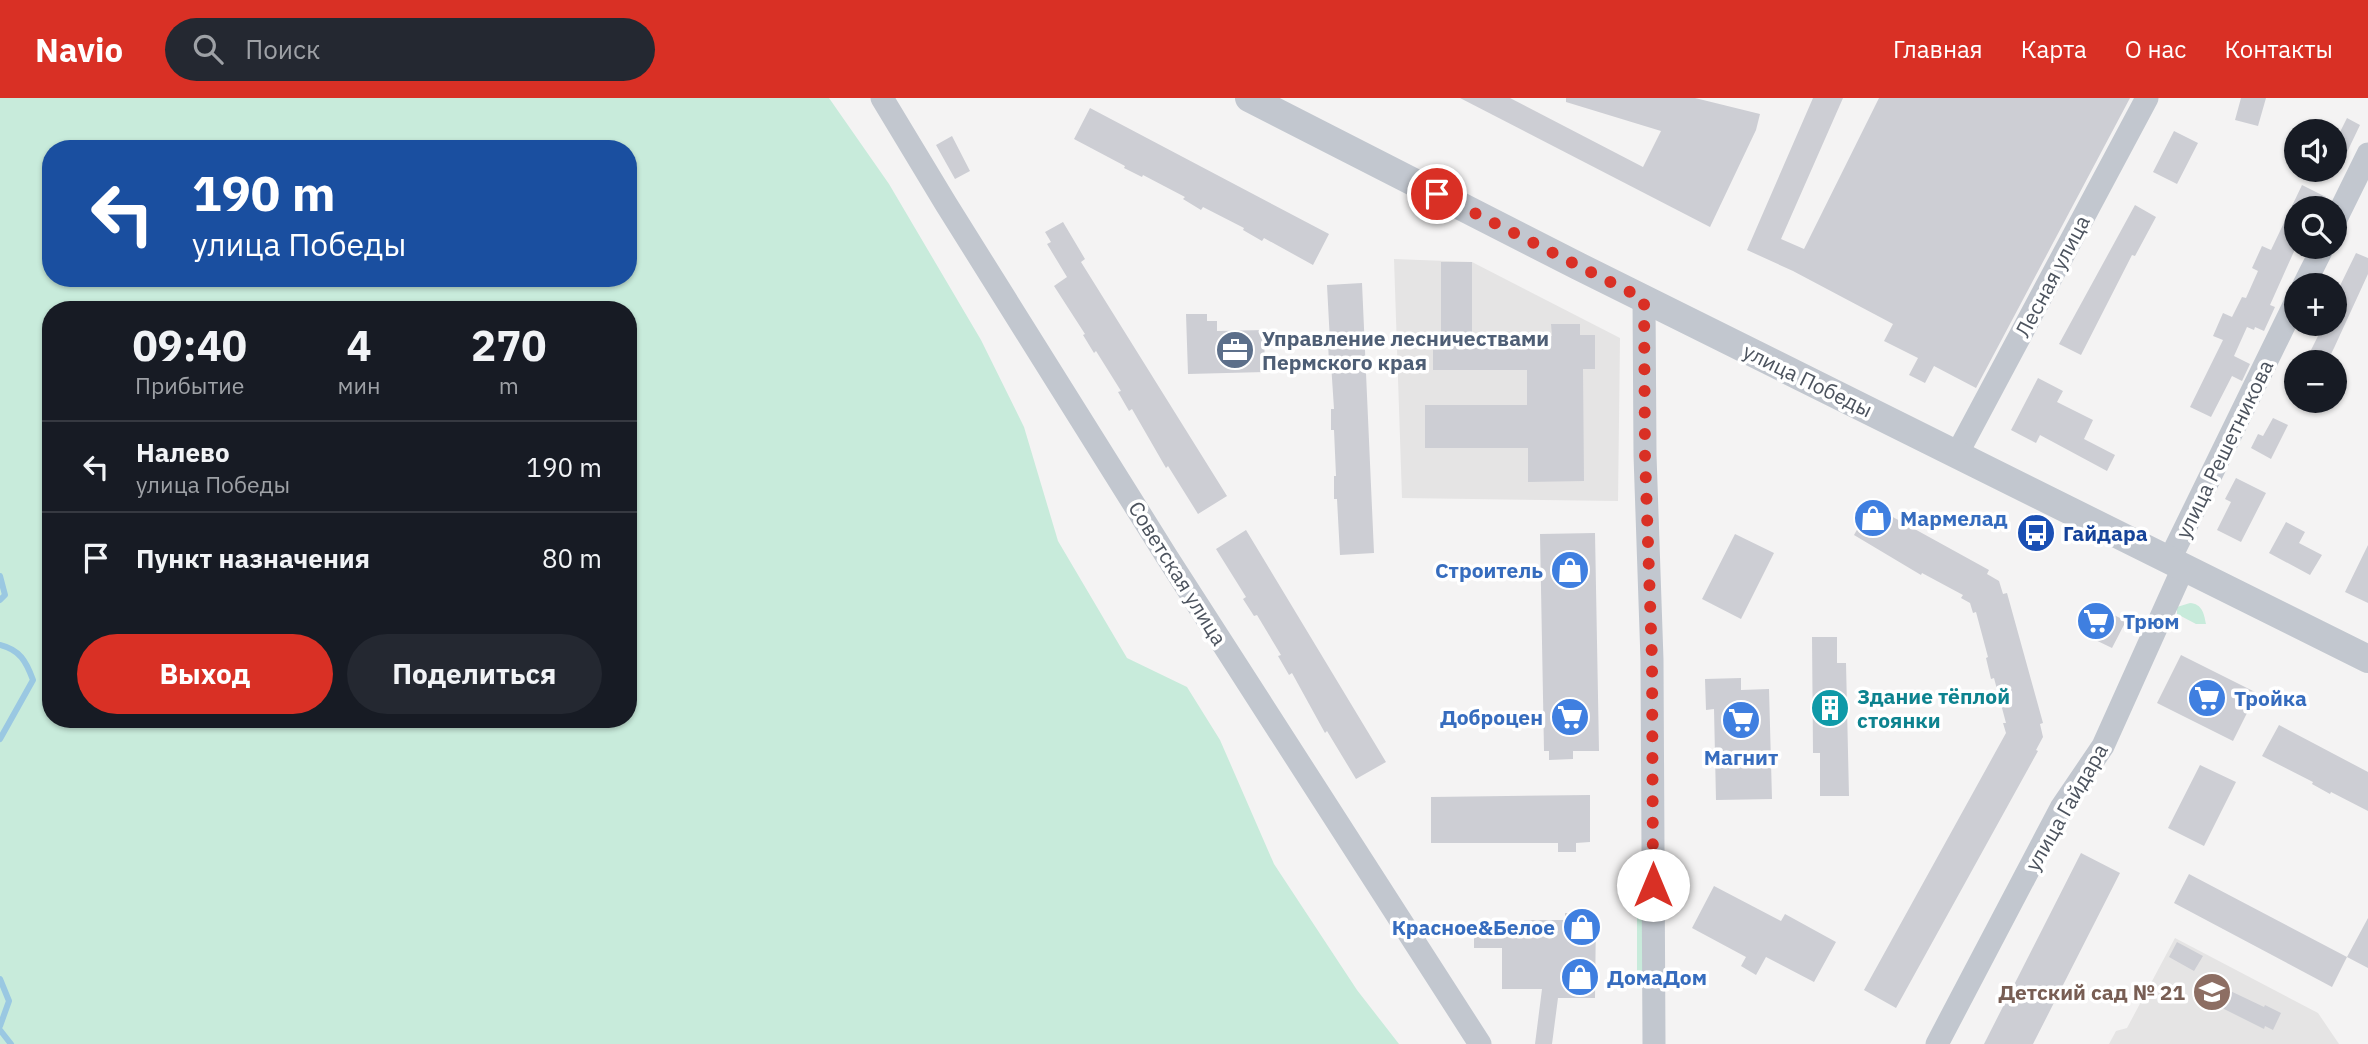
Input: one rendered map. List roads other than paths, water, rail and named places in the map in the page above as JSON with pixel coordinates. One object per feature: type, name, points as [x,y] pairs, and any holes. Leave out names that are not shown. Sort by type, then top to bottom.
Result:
[{"type":"street","name":"Советская улица","points":[[882,98],[1167,557],[1480,1044]]},
{"type":"street","name":"улица Победы","points":[[1249,98],[1644,299],[2368,659]]},
{"type":"street","name":"Лесная улица","points":[[1957,454],[2147,98]]},
{"type":"street","points":[[2347,197],[2368,154]]},
{"type":"street","points":[[1644,299],[1645,455],[1652,660],[1654,1044]]},
{"type":"street","name":"улица Решетникова","points":[[2177,562],[2284,327]]},
{"type":"street","name":"улица Гайдара","points":[[1937,1044],[2061,808],[2103,746],[2177,562]]},
{"type":"waterway","points":[[0,576],[5,595],[0,600]]},
{"type":"waterway","points":[[0,645],[13,650],[21,657],[33,680],[0,739]]},
{"type":"waterway","points":[[0,979],[9,1001],[0,1026]]},
{"type":"waterway","points":[[0,1030],[11,1044]]},
{"type":"place","name":"Управление лесничествами Пермского края","points":[[1235,350]]},
{"type":"place","name":"Мармелад","points":[[1873,518]]},
{"type":"place","name":"Гайдара","points":[[2036,533]]},
{"type":"place","name":"Строитель","points":[[1570,570]]},
{"type":"place","name":"Трюм","points":[[2096,621]]},
{"type":"place","name":"Тройка","points":[[2207,698]]},
{"type":"place","name":"Здание тёплой стоянки","points":[[1830,708]]},
{"type":"place","name":"Доброцен","points":[[1570,717]]},
{"type":"place","name":"Магнит","points":[[1741,720]]},
{"type":"place","name":"Красное&Белое","points":[[1582,927]]},
{"type":"place","name":"ДомаДом","points":[[1580,977]]},
{"type":"place","name":"Детский сад № 21","points":[[2212,992]]}]
